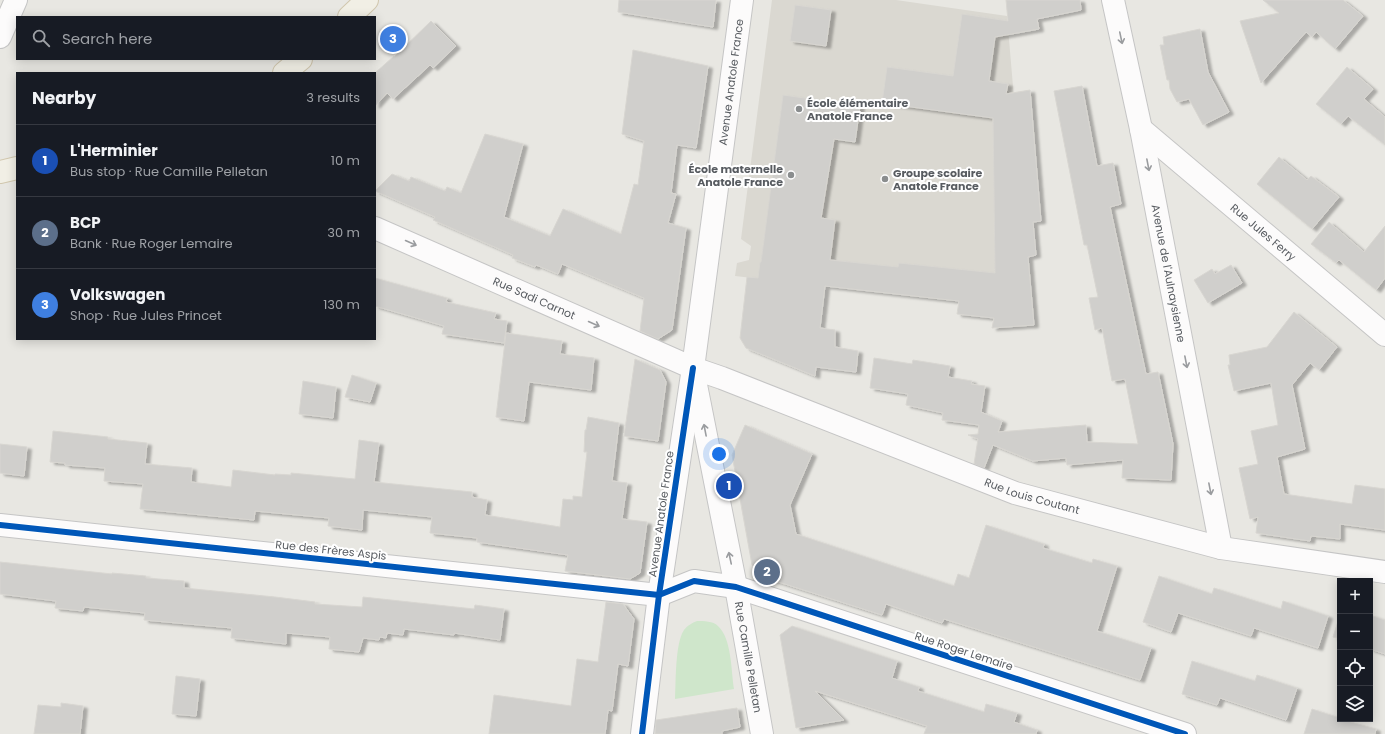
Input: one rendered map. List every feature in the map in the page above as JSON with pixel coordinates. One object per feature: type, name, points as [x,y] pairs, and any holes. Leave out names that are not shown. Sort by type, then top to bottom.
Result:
[{"type":"main road","points":[[350,16],[367,0]]},
{"type":"main road","points":[[285,72],[300,60]]},
{"type":"main road","points":[[0,172],[16,168]]},
{"type":"street","points":[[0,37],[16,0]]},
{"type":"street","name":"Avenue Anatole France","points":[[642,734],[659,595],[693,368],[742,0]]},
{"type":"street","name":"Avenue de l'Aulnaysienne","points":[[1113,0],[1141,129],[1221,548]]},
{"type":"street","name":"Rue Jules Ferry","points":[[1141,129],[1385,335]]},
{"type":"street","name":"Rue Sadi Carnot","points":[[376,228],[693,368]]},
{"type":"street","name":"Rue Louis Coutant","points":[[693,368],[1015,492],[1221,548],[1385,572]]},
{"type":"street","name":"Rue Camille Pelletan","points":[[693,368],[736,587],[762,734]]},
{"type":"street","name":"Rue des Frères Aspis","points":[[0,526],[659,595]]},
{"type":"street","name":"Rue Roger Lemaire","points":[[659,595],[694,581],[736,587],[1186,734]]},
{"type":"shaded area","name":"Groupe scolaire Anatole France","points":[[772,0],[896,0],[1007,16],[1032,309],[735,276],[737,263],[749,260],[751,246],[741,239]]},
{"type":"green space","points":[[697,621],[714,623],[723,632],[730,656],[734,689],[675,699],[676,663],[681,636],[687,627]]},
{"type":"building","points":[[619,0],[716,0],[713,27],[618,12]]},
{"type":"building","points":[[1006,0],[1080,0],[1081,10],[1037,19],[1039,29],[995,37],[989,81],[1008,84],[1006,94],[1030,90],[1041,221],[1033,222],[1036,255],[1028,257],[1034,325],[992,328],[994,318],[957,314],[959,301],[825,286],[820,328],[835,330],[835,347],[858,351],[856,372],[816,367],[815,376],[746,348],[740,338],[747,277],[758,278],[783,95],[860,106],[855,142],[834,139],[821,218],[835,220],[830,260],[898,267],[899,263],[995,273],[993,118],[882,103],[887,67],[953,76],[962,14],[1008,21]]},
{"type":"building","points":[[1263,0],[1343,0],[1363,16],[1335,49],[1316,32],[1312,37],[1306,32],[1261,83],[1240,21],[1279,13]]},
{"type":"building","points":[[795,5],[831,10],[826,46],[790,41]]},
{"type":"building","points":[[431,21],[456,46],[433,68],[430,65],[393,99],[387,93],[376,105],[376,72]]},
{"type":"building","points":[[1200,29],[1208,72],[1229,112],[1203,125],[1189,99],[1177,102],[1170,89],[1160,45],[1164,45],[1163,37]]},
{"type":"building","points":[[633,50],[708,66],[696,148],[677,145],[671,193],[676,194],[668,223],[686,228],[672,330],[658,339],[640,331],[644,298],[562,264],[558,274],[536,265],[535,267],[512,258],[513,255],[433,220],[435,217],[376,191],[392,174],[409,181],[411,177],[445,191],[447,187],[461,193],[485,134],[523,144],[504,217],[550,236],[563,209],[621,234],[634,184],[638,185],[644,141],[622,134]]},
{"type":"building","points":[[1347,67],[1373,89],[1364,99],[1385,117],[1385,145],[1348,116],[1341,124],[1316,104]]},
{"type":"building","points":[[1082,86],[1097,166],[1113,163],[1121,204],[1110,207],[1146,374],[1158,372],[1173,444],[1171,480],[1122,478],[1123,460],[1067,465],[1066,458],[1033,461],[993,445],[984,468],[974,464],[978,439],[968,435],[978,434],[979,425],[942,420],[943,413],[906,405],[908,394],[870,388],[874,358],[912,364],[913,360],[950,366],[948,377],[972,381],[971,384],[985,386],[981,412],[1002,421],[998,432],[1086,425],[1087,442],[1138,444],[1125,379],[1112,381],[1102,328],[1095,330],[1089,298],[1098,297],[1087,245],[1084,245],[1054,91]]},
{"type":"building","points":[[1279,157],[1307,180],[1311,176],[1339,197],[1312,229],[1257,184]]},
{"type":"building","points":[[1329,222],[1364,252],[1385,226],[1385,278],[1376,290],[1339,260],[1336,263],[1311,244]]},
{"type":"building","points":[[1231,265],[1242,283],[1208,303],[1194,280],[1212,269],[1215,274]]},
{"type":"building","points":[[376,278],[447,298],[446,302],[496,313],[494,319],[507,321],[504,343],[442,334],[444,326],[376,306]]},
{"type":"building","points":[[1294,312],[1337,347],[1319,370],[1310,363],[1292,385],[1305,449],[1277,457],[1284,494],[1352,504],[1355,485],[1385,489],[1385,530],[1340,524],[1340,539],[1311,536],[1310,541],[1256,533],[1258,517],[1250,519],[1239,468],[1258,464],[1251,431],[1278,425],[1271,383],[1234,391],[1228,365],[1230,365],[1229,355],[1267,347]]},
{"type":"building","points":[[506,333],[562,341],[560,354],[594,358],[591,390],[529,382],[524,421],[496,417]]},
{"type":"building","points":[[635,359],[660,370],[666,382],[658,441],[624,436]]},
{"type":"building","points":[[352,375],[376,383],[370,402],[345,397]]},
{"type":"building","points":[[303,381],[336,387],[333,418],[299,414]]},
{"type":"building","points":[[588,417],[619,423],[612,481],[627,483],[622,519],[647,522],[640,573],[630,579],[565,571],[568,555],[477,542],[477,538],[430,533],[432,517],[363,510],[362,530],[328,526],[329,518],[255,511],[254,520],[140,509],[143,484],[104,481],[105,468],[65,465],[65,463],[50,462],[53,431],[147,443],[145,464],[192,468],[191,482],[231,487],[233,470],[275,475],[291,475],[291,473],[355,479],[359,440],[379,443],[374,482],[472,492],[472,497],[487,500],[485,515],[560,527],[563,499],[573,500],[573,496],[582,497],[587,452],[584,452],[585,430]]},
{"type":"building","points":[[745,425],[812,454],[790,505],[796,534],[954,586],[958,574],[969,578],[986,525],[1044,544],[1043,548],[1092,563],[1093,559],[1117,566],[1097,631],[1151,648],[1140,680],[944,619],[942,623],[886,604],[882,615],[763,577],[752,565],[732,455]]},
{"type":"building","points":[[0,444],[27,447],[24,476],[0,473]]},
{"type":"building","points":[[0,562],[184,581],[184,588],[275,597],[315,602],[315,604],[362,607],[363,597],[474,609],[475,605],[504,609],[500,640],[454,633],[454,635],[404,629],[403,635],[387,633],[386,638],[380,637],[379,640],[363,638],[359,652],[329,649],[330,637],[286,633],[286,644],[231,638],[232,628],[144,620],[145,613],[84,607],[83,611],[55,608],[56,601],[0,594]]},
{"type":"building","points":[[1159,576],[1212,594],[1214,588],[1281,609],[1283,601],[1328,616],[1318,648],[1254,628],[1251,636],[1178,613],[1171,632],[1143,622]]},
{"type":"building","points":[[606,602],[623,604],[634,619],[628,666],[618,664],[612,711],[608,710],[605,734],[489,734],[494,695],[571,706],[577,659],[598,662]]},
{"type":"building","points":[[1373,616],[1385,620],[1385,654],[1373,650]]},
{"type":"building","points":[[1337,624],[1337,638],[1333,637]]},
{"type":"building","points":[[792,626],[897,661],[892,678],[919,687],[918,691],[984,712],[986,704],[1017,713],[1014,722],[1037,730],[1036,734],[924,734],[927,726],[815,691],[844,720],[796,728],[780,635]]},
{"type":"building","points":[[1192,661],[1255,681],[1257,675],[1297,688],[1286,720],[1220,698],[1217,705],[1182,694]]},
{"type":"building","points":[[176,676],[200,679],[196,716],[172,714]]},
{"type":"building","points":[[61,703],[83,706],[80,734],[34,734],[38,705],[61,707]]},
{"type":"building","points":[[737,708],[740,727],[722,731],[722,734],[655,734],[656,720]]},
{"type":"building","points":[[1312,709],[1337,717],[1337,722],[1351,722],[1376,729],[1375,734],[1304,734]]},
{"type":"cycle path","points":[[642,734],[659,595],[693,368]]},
{"type":"cycle path","points":[[0,525],[659,595],[694,581],[736,587],[1185,734]]},
{"type":"place","name":"Volkswagen","points":[[393,39]]},
{"type":"place","name":"École élémentaire Anatole France","points":[[799,109]]},
{"type":"place","name":"École maternelle Anatole France","points":[[791,175]]},
{"type":"place","name":"Groupe scolaire Anatole France","points":[[885,179]]},
{"type":"place","name":"L'Herminier","points":[[729,486]]},
{"type":"place","name":"BCP","points":[[767,572]]}]
